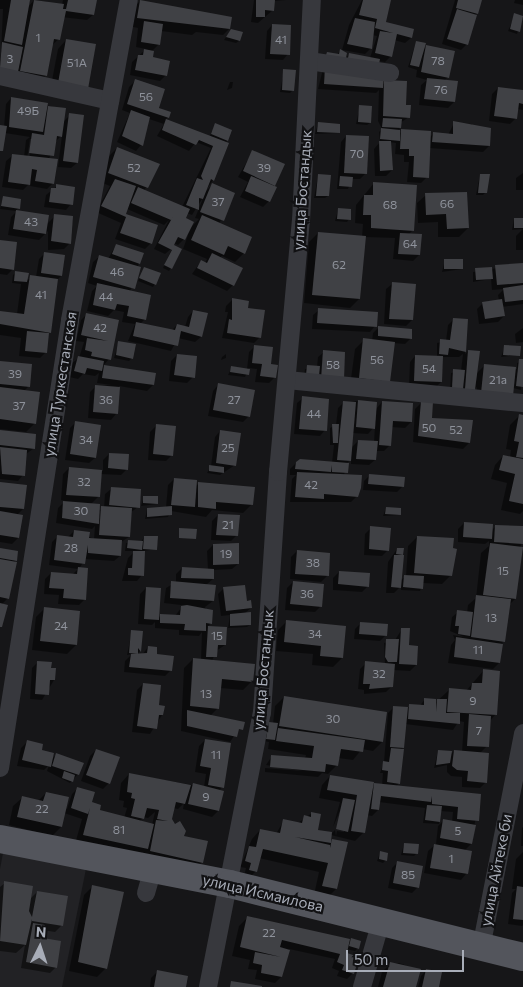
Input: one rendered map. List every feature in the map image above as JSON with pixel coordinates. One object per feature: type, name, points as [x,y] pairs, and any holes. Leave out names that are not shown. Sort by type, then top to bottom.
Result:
[{"type":"main road","name":"улица Исмаилова","points":[[0,839],[149,881],[230,884],[523,957]]},
{"type":"street","name":"улица Туркестанская","points":[[0,768],[69,330],[129,0]]},
{"type":"street","name":"улица Бостандык","points":[[208,987],[230,884],[262,713],[301,221],[312,0]]},
{"type":"street","points":[[309,61],[390,73]]},
{"type":"street","points":[[0,76],[110,101]]},
{"type":"street","points":[[288,380],[523,403]]},
{"type":"street","name":"улица Айтеке би","points":[[481,948],[523,733]]},
{"type":"street","points":[[362,987],[381,921]]},
{"type":"shaded area","points":[[3,853],[86,869],[62,987],[0,987],[0,869]]},
{"type":"building","points":[[11,0],[30,0],[22,45],[4,41]]},
{"type":"building","points":[[34,0],[64,4],[63,9],[66,9],[68,0],[97,0],[94,15],[66,11],[60,40],[54,39],[47,76],[20,71]]},
{"type":"building","points":[[140,0],[232,17],[230,29],[137,18]]},
{"type":"building","points":[[256,0],[275,0],[274,11],[265,10],[265,17],[256,17]]},
{"type":"building","points":[[363,0],[391,0],[386,22],[414,29],[412,38],[397,34],[392,57],[375,53],[380,31],[393,33],[375,28],[377,19],[359,15]]},
{"type":"building","points":[[458,0],[482,0],[478,14],[456,8]]},
{"type":"building","points":[[457,9],[477,15],[468,45],[447,39]]},
{"type":"building","points":[[514,13],[523,16],[520,32],[510,29]]},
{"type":"building","points":[[355,18],[375,22],[372,49],[347,44]]},
{"type":"building","points":[[144,21],[163,24],[160,45],[141,42]]},
{"type":"building","points":[[272,24],[291,25],[290,55],[270,54]]},
{"type":"building","points":[[231,29],[243,32],[240,41],[226,37]]},
{"type":"building","points":[[66,39],[96,44],[88,89],[58,83]]},
{"type":"building","points":[[416,41],[426,43],[419,67],[410,65]]},
{"type":"building","points":[[2,42],[23,47],[18,72],[0,68]]},
{"type":"building","points":[[426,45],[455,51],[449,78],[421,72]]},
{"type":"building","points":[[144,49],[154,51],[153,57],[170,61],[167,76],[135,70],[138,55],[143,55]]},
{"type":"building","points":[[340,49],[347,53],[345,62],[325,58],[327,52],[339,54]]},
{"type":"building","points":[[349,53],[380,59],[378,69],[347,63]]},
{"type":"building","points":[[325,67],[384,73],[383,88],[324,84]]},
{"type":"building","points":[[283,69],[296,70],[294,91],[282,90]]},
{"type":"building","points":[[427,78],[458,81],[455,102],[424,99]]},
{"type":"building","points":[[135,79],[165,89],[159,108],[171,112],[169,118],[127,104]]},
{"type":"building","points":[[384,80],[407,81],[406,105],[411,105],[410,118],[383,116]]},
{"type":"building","points":[[498,87],[523,90],[523,104],[519,103],[517,119],[494,116]]},
{"type":"building","points":[[11,97],[48,103],[43,132],[9,127]]},
{"type":"building","points":[[359,105],[372,106],[371,123],[358,122]]},
{"type":"building","points":[[48,106],[66,108],[62,137],[57,136],[54,156],[29,153],[32,133],[44,135]]},
{"type":"building","points":[[131,110],[150,117],[143,146],[122,136]]},
{"type":"building","points":[[69,113],[84,115],[78,163],[63,161]]},
{"type":"building","points":[[383,118],[402,119],[401,128],[382,127]]},
{"type":"building","points":[[166,119],[229,143],[214,181],[211,179],[203,199],[199,198],[199,210],[186,205],[197,178],[203,180],[201,176],[213,146],[199,140],[196,145],[162,130]]},
{"type":"building","points":[[453,121],[491,128],[490,146],[432,142],[433,132],[453,134]]},
{"type":"building","points":[[318,122],[340,124],[340,133],[317,132]]},
{"type":"building","points":[[215,123],[232,130],[228,141],[211,134]]},
{"type":"building","points":[[0,125],[7,126],[3,151],[0,151]]},
{"type":"building","points":[[381,128],[400,130],[400,141],[380,139]]},
{"type":"building","points":[[401,129],[431,131],[429,178],[413,177],[414,156],[409,156],[409,149],[400,149]]},
{"type":"building","points":[[346,135],[369,136],[367,174],[344,173]]},
{"type":"building","points":[[379,141],[391,141],[393,170],[380,171]]},
{"type":"building","points":[[117,147],[160,164],[148,188],[108,173]]},
{"type":"building","points":[[252,150],[285,164],[275,186],[243,171]]},
{"type":"building","points":[[12,154],[58,159],[54,184],[35,181],[37,170],[32,169],[30,185],[8,182]]},
{"type":"building","points":[[318,174],[331,175],[329,196],[316,196]]},
{"type":"building","points":[[480,174],[490,174],[487,193],[478,193]]},
{"type":"building","points":[[251,176],[277,187],[270,202],[245,191]]},
{"type":"building","points":[[340,176],[353,177],[352,187],[339,186]]},
{"type":"building","points":[[115,179],[136,186],[126,214],[158,225],[152,244],[120,233],[126,217],[101,206]]},
{"type":"building","points":[[373,182],[417,185],[414,231],[371,228],[371,215],[363,215],[364,195],[373,195]]},
{"type":"building","points":[[212,183],[235,193],[224,221],[200,212]]},
{"type":"building","points":[[56,184],[75,187],[73,205],[49,202],[51,188],[56,188]]},
{"type":"building","points":[[138,187],[190,209],[186,218],[194,222],[185,240],[178,237],[174,245],[182,249],[172,269],[164,265],[172,250],[158,243],[175,213],[171,220],[131,203]]},
{"type":"building","points":[[467,192],[469,228],[447,229],[446,214],[426,215],[425,193]]},
{"type":"building","points":[[3,196],[21,199],[20,209],[1,206]]},
{"type":"building","points":[[338,208],[351,209],[351,220],[337,219]]},
{"type":"building","points":[[16,210],[49,215],[46,234],[13,229]]},
{"type":"building","points":[[54,214],[73,216],[71,244],[51,241]]},
{"type":"building","points":[[202,215],[252,237],[245,254],[228,246],[224,255],[191,240]]},
{"type":"building","points":[[514,218],[523,218],[523,228],[514,228]]},
{"type":"building","points":[[318,232],[366,236],[360,299],[312,295]]},
{"type":"building","points":[[400,233],[422,234],[420,255],[398,254]]},
{"type":"building","points":[[0,240],[17,242],[14,270],[0,268]]},
{"type":"building","points":[[116,244],[144,253],[140,264],[112,254]]},
{"type":"building","points":[[44,252],[65,255],[62,276],[41,273]]},
{"type":"building","points":[[212,253],[243,268],[234,286],[197,268],[201,260],[207,263]]},
{"type":"building","points":[[99,255],[141,267],[135,289],[93,277]]},
{"type":"building","points":[[444,259],[463,259],[463,269],[444,269]]},
{"type":"building","points":[[523,263],[523,283],[497,285],[495,265]]},
{"type":"building","points":[[144,267],[161,273],[156,285],[139,278]]},
{"type":"building","points":[[492,267],[493,279],[476,280],[475,268]]},
{"type":"building","points":[[15,271],[29,273],[27,282],[14,281]]},
{"type":"building","points":[[30,275],[58,279],[51,333],[0,324],[0,311],[24,314]]},
{"type":"building","points":[[392,282],[416,284],[413,320],[389,319]]},
{"type":"building","points":[[97,283],[151,295],[146,320],[127,316],[129,306],[117,304],[115,310],[93,305]]},
{"type":"building","points":[[523,285],[523,300],[505,302],[503,288]]},
{"type":"building","points":[[232,298],[249,301],[248,308],[265,310],[261,338],[227,333],[229,319],[232,320]]},
{"type":"building","points":[[502,299],[505,316],[485,319],[482,302]]},
{"type":"building","points":[[318,308],[378,312],[377,327],[317,323]]},
{"type":"building","points":[[193,310],[208,313],[202,337],[181,331],[178,346],[133,336],[136,322],[175,330],[177,324],[189,327]]},
{"type":"building","points":[[86,313],[119,320],[111,360],[91,356],[92,352],[85,350],[87,338],[108,341],[81,335]]},
{"type":"building","points":[[453,318],[468,319],[466,352],[449,348],[448,355],[439,354],[440,339],[450,340]]},
{"type":"building","points":[[378,326],[412,329],[412,339],[378,336]]},
{"type":"building","points":[[27,331],[49,333],[47,353],[25,351]]},
{"type":"building","points":[[363,338],[395,342],[390,382],[359,378]]},
{"type":"building","points":[[118,341],[136,344],[133,359],[116,355]]},
{"type":"building","points":[[254,345],[273,347],[271,364],[278,365],[276,378],[260,376],[262,364],[252,363]]},
{"type":"building","points":[[504,345],[521,346],[520,356],[503,355]]},
{"type":"building","points":[[323,350],[345,352],[344,380],[321,379]]},
{"type":"building","points":[[468,350],[480,351],[475,390],[465,389]]},
{"type":"building","points":[[177,354],[197,356],[195,378],[174,375]]},
{"type":"building","points":[[415,355],[443,356],[442,382],[414,381]]},
{"type":"building","points":[[78,356],[104,361],[102,371],[87,368],[85,374],[74,371]]},
{"type":"building","points":[[519,359],[523,359],[523,387],[516,386]]},
{"type":"building","points":[[0,361],[32,364],[30,387],[0,384]]},
{"type":"building","points":[[484,364],[516,367],[513,396],[481,393]]},
{"type":"building","points":[[104,365],[156,373],[154,385],[102,378]]},
{"type":"building","points":[[307,365],[320,366],[319,376],[306,375]]},
{"type":"building","points":[[231,366],[250,369],[249,375],[230,372]]},
{"type":"building","points":[[453,369],[465,370],[463,389],[452,388]]},
{"type":"building","points":[[218,383],[255,390],[250,417],[213,410]]},
{"type":"building","points":[[95,385],[120,387],[118,414],[93,412]]},
{"type":"building","points":[[0,387],[40,392],[36,424],[0,419]]},
{"type":"building","points":[[302,396],[329,399],[327,431],[299,429]]},
{"type":"building","points":[[358,400],[377,402],[375,429],[356,427]]},
{"type":"building","points":[[343,401],[356,402],[351,461],[337,460]]},
{"type":"building","points":[[382,401],[413,403],[412,422],[393,421],[391,446],[379,445]]},
{"type":"building","points":[[421,401],[433,402],[432,418],[473,420],[470,443],[418,436]]},
{"type":"building","points":[[519,414],[523,415],[523,458],[516,457],[519,442],[514,441]]},
{"type":"building","points":[[75,421],[101,425],[96,458],[70,454]]},
{"type":"building","points":[[156,424],[176,426],[173,456],[153,454]]},
{"type":"building","points":[[332,424],[339,424],[338,443],[333,443]]},
{"type":"building","points":[[0,430],[36,434],[35,449],[0,445]]},
{"type":"building","points":[[220,430],[241,433],[236,466],[216,463]]},
{"type":"building","points":[[358,440],[378,441],[376,460],[356,459]]},
{"type":"building","points":[[0,447],[27,450],[25,476],[2,474]]},
{"type":"building","points":[[109,453],[129,454],[128,470],[108,468]]},
{"type":"building","points":[[503,455],[523,459],[523,504],[509,501],[515,474],[499,470]]},
{"type":"building","points":[[300,459],[349,463],[348,473],[332,472],[332,465],[331,472],[295,469],[296,462]]},
{"type":"building","points":[[209,465],[224,467],[224,473],[209,471]]},
{"type":"building","points":[[69,467],[102,470],[100,497],[66,495]]},
{"type":"building","points":[[297,472],[362,475],[361,488],[358,497],[324,494],[324,499],[295,497]]},
{"type":"building","points":[[369,474],[405,477],[404,487],[368,484]]},
{"type":"building","points":[[174,478],[197,480],[195,507],[171,505]]},
{"type":"building","points":[[0,482],[27,485],[24,509],[0,507]]},
{"type":"building","points":[[198,482],[255,487],[253,505],[216,502],[216,509],[198,507]]},
{"type":"building","points":[[111,487],[141,489],[140,508],[109,505]]},
{"type":"building","points":[[143,496],[158,496],[158,504],[143,503]]},
{"type":"building","points":[[63,501],[100,504],[99,524],[62,518]]},
{"type":"building","points":[[101,506],[132,508],[130,537],[99,535]]},
{"type":"building","points":[[172,506],[172,515],[147,517],[147,508]]},
{"type":"building","points":[[386,507],[401,508],[401,515],[385,514]]},
{"type":"building","points":[[0,511],[23,515],[19,538],[0,535]]},
{"type":"building","points":[[218,514],[240,515],[238,536],[216,535]]},
{"type":"building","points":[[464,522],[493,524],[492,539],[463,537]]},
{"type":"building","points":[[495,525],[523,526],[523,544],[494,542]]},
{"type":"building","points":[[370,526],[391,528],[389,551],[369,549]]},
{"type":"building","points":[[179,528],[197,529],[196,539],[179,538]]},
{"type":"building","points":[[74,530],[90,532],[89,538],[122,540],[121,556],[88,553],[88,545],[85,564],[54,560],[57,535],[73,537]]},
{"type":"building","points":[[144,536],[158,536],[157,550],[143,549]]},
{"type":"building","points":[[417,536],[454,538],[453,548],[457,549],[452,576],[414,573]]},
{"type":"building","points":[[128,540],[143,541],[142,550],[127,548]]},
{"type":"building","points":[[239,543],[239,564],[213,565],[213,544]]},
{"type":"building","points":[[490,543],[523,547],[516,599],[483,595]]},
{"type":"building","points":[[0,548],[18,551],[17,561],[0,558]]},
{"type":"building","points":[[397,548],[404,548],[403,555],[396,554]]},
{"type":"building","points":[[297,550],[330,553],[329,576],[295,574]]},
{"type":"building","points":[[133,551],[145,551],[144,576],[128,575],[128,568],[132,568]]},
{"type":"building","points":[[394,555],[404,555],[401,588],[391,587]]},
{"type":"building","points":[[0,559],[17,562],[9,599],[0,597]]},
{"type":"building","points":[[78,567],[88,568],[86,600],[63,598],[64,589],[49,588],[51,572],[77,574]]},
{"type":"building","points":[[182,567],[214,569],[214,579],[181,578]]},
{"type":"building","points":[[339,571],[370,573],[369,587],[338,584]]},
{"type":"building","points":[[404,575],[424,576],[423,589],[403,587]]},
{"type":"building","points":[[171,581],[216,585],[214,601],[170,598]]},
{"type":"building","points":[[293,581],[324,584],[322,607],[290,604]]},
{"type":"building","points":[[245,585],[247,601],[251,600],[252,608],[226,611],[223,587]]},
{"type":"building","points":[[146,587],[161,588],[159,620],[144,619]]},
{"type":"building","points":[[476,595],[511,599],[505,642],[471,637]]},
{"type":"building","points":[[0,603],[8,605],[2,627],[0,627]]},
{"type":"building","points":[[187,605],[213,610],[212,624],[206,623],[206,631],[184,630],[185,624],[160,623],[160,614],[180,615],[181,606]]},
{"type":"building","points":[[44,607],[80,611],[77,645],[40,641]]},
{"type":"building","points":[[457,610],[473,612],[470,636],[458,634],[459,626],[455,626]]},
{"type":"building","points":[[251,612],[251,625],[230,626],[230,614]]},
{"type":"building","points":[[286,620],[346,626],[343,658],[320,656],[321,646],[284,642]]},
{"type":"building","points":[[360,622],[388,624],[387,636],[359,634]]},
{"type":"building","points":[[208,626],[227,627],[226,645],[218,645],[217,657],[206,657]]},
{"type":"building","points":[[401,628],[410,628],[409,645],[418,646],[417,665],[399,664]]},
{"type":"building","points":[[131,630],[143,631],[141,652],[138,648],[138,654],[129,653]]},
{"type":"building","points":[[456,637],[503,644],[500,663],[454,657]]},
{"type":"building","points":[[386,639],[399,639],[397,662],[388,662],[385,657]]},
{"type":"building","points":[[148,646],[157,647],[157,654],[174,656],[172,671],[129,667],[131,654],[147,653]]},
{"type":"building","points":[[193,658],[255,664],[253,682],[222,679],[219,709],[190,706]]},
{"type":"building","points":[[37,661],[52,662],[51,668],[56,668],[55,680],[50,680],[49,695],[35,694]]},
{"type":"building","points":[[365,661],[395,664],[393,687],[369,689],[370,684],[363,684]]},
{"type":"building","points":[[483,669],[500,671],[497,715],[447,712],[449,688],[471,690],[472,683],[482,683]]},
{"type":"building","points":[[143,683],[161,685],[159,705],[165,706],[163,715],[159,715],[157,729],[137,726]]},
{"type":"building","points":[[284,696],[387,712],[383,742],[279,726]]},
{"type":"building","points":[[424,698],[436,699],[437,712],[437,699],[447,699],[446,713],[460,713],[460,724],[408,719],[409,704],[424,705]]},
{"type":"building","points":[[393,706],[408,707],[404,748],[390,747]]},
{"type":"building","points":[[187,710],[245,722],[243,730],[239,729],[237,737],[187,726]]},
{"type":"building","points":[[469,714],[491,716],[489,747],[467,746]]},
{"type":"building","points":[[269,722],[278,723],[275,740],[266,739]]},
{"type":"building","points":[[278,728],[365,740],[363,752],[341,749],[338,766],[326,764],[325,772],[270,767],[271,755],[312,758],[314,746],[276,741]]},
{"type":"building","points":[[205,739],[231,743],[224,788],[208,785],[211,768],[200,766]]},
{"type":"building","points":[[27,740],[43,744],[42,750],[54,753],[51,767],[22,760]]},
{"type":"building","points":[[391,748],[404,749],[400,784],[387,782],[388,771],[382,770],[383,761],[389,762]]},
{"type":"building","points":[[96,749],[120,757],[110,784],[86,775]]},
{"type":"building","points":[[438,750],[452,751],[450,763],[436,765]]},
{"type":"building","points":[[454,750],[489,753],[487,783],[467,781],[468,771],[457,770],[452,766]]},
{"type":"building","points":[[56,753],[84,763],[79,775],[52,766]]},
{"type":"building","points":[[64,771],[75,775],[73,782],[62,778]]},
{"type":"building","points":[[129,773],[191,785],[185,804],[176,802],[172,819],[175,824],[180,821],[186,831],[184,836],[208,841],[203,863],[150,851],[156,820],[168,821],[157,819],[159,810],[147,808],[144,819],[131,816],[135,799],[131,798],[132,793],[127,792]]},
{"type":"building","points":[[330,775],[374,782],[365,833],[351,831],[357,795],[327,790]]},
{"type":"building","points":[[193,783],[224,791],[219,811],[188,804]]},
{"type":"building","points":[[374,783],[481,794],[479,821],[457,819],[458,807],[432,804],[432,796],[431,802],[381,796],[379,810],[371,809]]},
{"type":"building","points":[[77,787],[95,792],[92,802],[101,805],[100,810],[154,824],[148,849],[83,835],[90,808],[88,814],[71,808]]},
{"type":"building","points":[[46,792],[69,797],[62,827],[17,817],[22,796],[43,801]]},
{"type":"building","points":[[343,798],[355,800],[348,832],[336,829]]},
{"type":"building","points":[[427,805],[442,806],[440,822],[425,820]]},
{"type":"building","points":[[311,812],[321,814],[318,830],[332,832],[331,843],[295,837],[330,845],[330,848],[332,839],[348,842],[337,889],[322,886],[328,863],[263,849],[257,872],[249,870],[251,863],[245,861],[249,846],[256,847],[260,829],[280,833],[283,819],[302,823],[304,815],[311,817]]},
{"type":"building","points":[[443,819],[476,825],[472,844],[440,838]]},
{"type":"building","points":[[404,843],[419,844],[418,854],[403,853]]},
{"type":"building","points":[[434,844],[472,851],[468,874],[430,868]]},
{"type":"building","points":[[380,851],[388,853],[387,861],[379,859]]},
{"type":"building","points":[[397,861],[423,866],[419,888],[393,883]]},
{"type":"building","points":[[4,881],[33,886],[29,911],[32,917],[37,891],[68,896],[63,926],[32,921],[32,919],[26,945],[0,941]]},
{"type":"building","points":[[92,885],[124,892],[107,969],[78,962]]},
{"type":"building","points":[[517,886],[523,887],[523,920],[513,919]]},
{"type":"building","points":[[247,916],[350,939],[347,953],[359,957],[354,974],[342,970],[344,965],[337,962],[340,954],[282,940],[280,947],[290,950],[282,977],[261,973],[262,965],[253,963],[255,952],[281,957],[240,947]]},
{"type":"building","points":[[33,923],[45,925],[43,938],[61,941],[57,968],[26,962]]},
{"type":"building","points":[[351,938],[361,941],[359,949],[349,946]]},
{"type":"building","points":[[390,962],[421,969],[416,987],[383,987]]},
{"type":"building","points":[[426,969],[442,972],[439,987],[422,987]]},
{"type":"building","points":[[157,970],[188,976],[186,987],[154,987]]},
{"type":"building","points":[[231,981],[262,986],[262,987],[230,987]]}]
